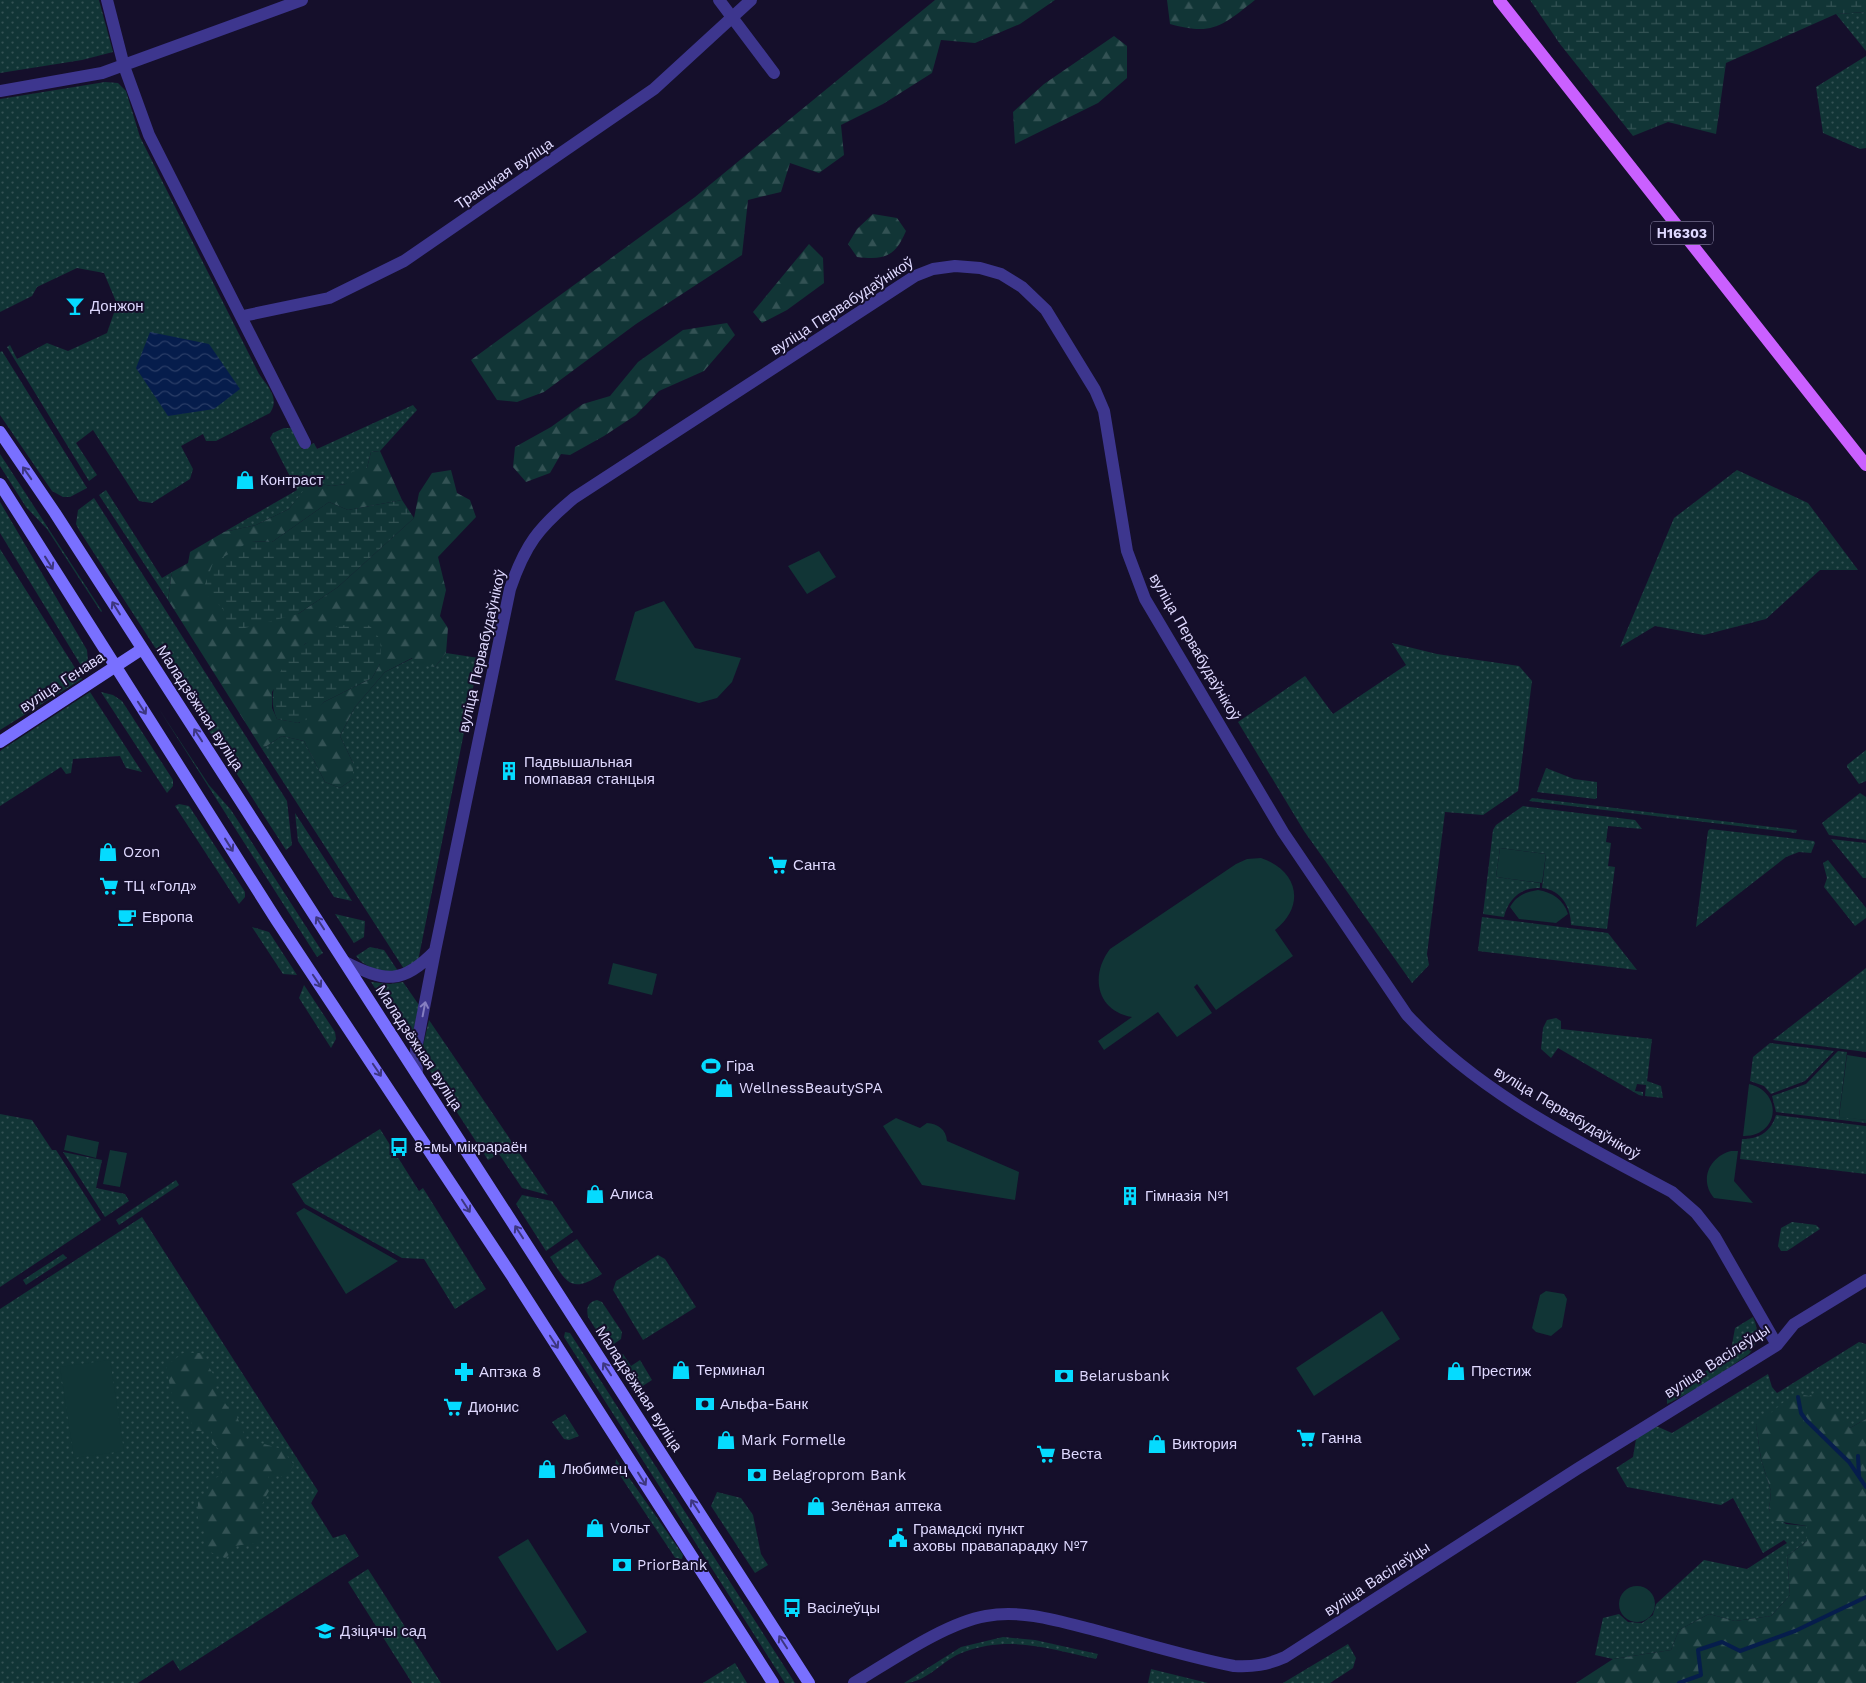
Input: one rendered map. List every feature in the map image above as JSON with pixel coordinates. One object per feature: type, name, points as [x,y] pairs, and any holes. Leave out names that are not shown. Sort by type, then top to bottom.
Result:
[{"type":"main road","name":"Н16303","points":[[1499,0],[1866,465]]},
{"type":"main road","name":"Маладзёжная вуліца","points":[[0,432],[345,962],[809,1683]]},
{"type":"main road","points":[[0,484],[277,921],[512,1276],[773,1683]]},
{"type":"main road","name":"вуліца Генава","points":[[0,742],[142,649]]},
{"type":"street","points":[[107,0],[124,66],[150,135],[306,443]]},
{"type":"street","points":[[0,91],[84,78],[124,66],[302,0]]},
{"type":"street","points":[[719,0],[774,73]]},
{"type":"street","name":"Траецкая вуліца","points":[[243,316],[329,298],[404,261],[654,89],[751,0]]},
{"type":"street","name":"вуліца Первабудаўнікоў","points":[[417,1074],[416,1049],[510,589],[519,562],[532,538],[549,519],[574,498],[915,276],[933,269],[955,266],[980,268],[1001,274],[1022,287],[1046,310],[1095,390],[1104,411],[1127,551],[1146,599],[1283,832],[1407,1015],[1431,1041],[1505,1098],[1672,1192],[1696,1213],[1715,1237],[1777,1345]]},
{"type":"street","points":[[345,962],[372,976],[388,977],[404,975],[420,967],[435,951]]},
{"type":"street","name":"вуліца Васілеўцы","points":[[854,1683],[945,1630],[985,1616],[1012,1614],[1028,1615],[1079,1626],[1234,1666],[1250,1667],[1274,1662],[1777,1345],[1794,1324],[1866,1280]]},
{"type":"green space","points":[[0,0],[99,0],[113,52],[82,60],[0,73]]},
{"type":"green space","points":[[935,0],[1055,0],[1020,24],[975,43],[941,40],[932,73],[883,104],[841,125],[844,155],[819,173],[790,163],[781,192],[748,200],[742,255],[636,324],[544,392],[517,402],[497,400],[471,360],[695,197]]},
{"type":"green space","points":[[1167,0],[1255,0],[1225,22],[1207,29],[1197,29],[1170,24]]},
{"type":"green space","points":[[1530,0],[1866,0],[1866,12],[1836,14],[1726,63],[1716,134],[1668,122],[1633,136],[1560,44]]},
{"type":"green space","points":[[1866,12],[1866,51],[1836,14]]},
{"type":"green space","points":[[1114,36],[1127,46],[1127,78],[1098,103],[1015,144],[1013,112],[1044,84]]},
{"type":"green space","points":[[1866,56],[1866,148],[1860,149],[1823,133],[1816,87]]},
{"type":"green space","points":[[105,82],[118,83],[126,91],[140,137],[259,374],[272,393],[274,402],[270,413],[216,441],[206,441],[203,434],[181,446],[193,469],[190,479],[152,503],[139,501],[93,430],[76,443],[97,475],[89,481],[7,347],[10,345],[17,359],[47,343],[68,351],[107,333],[117,304],[104,273],[77,268],[37,287],[32,296],[0,312],[0,99]],"holes":[[[136,368],[214,409],[152,390]]]},
{"type":"green space","points":[[873,214],[897,218],[906,231],[898,246],[888,255],[875,258],[857,257],[848,244],[857,229]]},
{"type":"green space","points":[[809,244],[823,258],[824,283],[787,310],[762,323],[753,312]]},
{"type":"green space","points":[[727,323],[735,335],[704,371],[659,391],[636,415],[604,436],[570,455],[561,454],[550,473],[526,482],[513,467],[515,447],[551,427],[583,404],[610,396],[638,362],[683,330]]},
{"type":"green space","points":[[2,351],[87,488],[70,497],[63,497],[52,491],[0,415],[0,352]]},
{"type":"green space","points":[[413,405],[417,410],[380,451],[371,452],[367,468],[346,484],[331,486],[316,483],[308,486],[289,509],[256,525],[224,532],[297,490],[270,438],[273,433],[284,428],[291,428],[302,449],[314,443],[317,449]]},
{"type":"green space","points":[[380,451],[402,500],[348,510],[329,502],[272,542],[251,541],[298,614],[338,587],[414,518],[419,493],[432,473],[451,470],[457,493],[470,500],[476,517],[438,557],[446,590],[440,616],[448,628],[446,653],[435,667],[420,665],[412,658],[385,672],[355,707],[340,736],[353,763],[353,779],[340,788],[325,782],[304,741],[282,736],[262,749],[168,600],[172,572],[188,563],[190,552],[224,532],[256,525],[289,509],[307,486],[316,483],[331,486],[346,484],[352,471],[367,468],[371,452]],"holes":[[[336,627],[380,664],[372,678],[324,702],[299,723],[277,719],[272,708],[272,692],[305,644]]]},
{"type":"green space","points":[[0,454],[101,612],[47,529],[26,507],[0,466]]},
{"type":"green space","points":[[1737,470],[1808,503],[1858,570],[1820,570],[1766,619],[1704,635],[1655,626],[1620,647],[1674,518]]},
{"type":"green space","points":[[106,490],[162,578],[172,572],[168,600],[99,495]]},
{"type":"green space","points":[[94,498],[287,801],[292,845],[286,850],[79,530],[76,524],[78,510]]},
{"type":"green space","points":[[402,500],[414,518],[338,587],[298,614],[241,629],[227,625],[223,608],[202,592],[213,563],[251,541],[272,542],[329,502],[348,510]]},
{"type":"green space","points":[[0,502],[87,650],[88,661],[85,672],[0,533]]},
{"type":"green space","points":[[0,549],[82,679],[0,730]]},
{"type":"green space","points":[[819,551],[836,577],[807,594],[788,566]]},
{"type":"green space","points":[[664,601],[695,648],[741,658],[732,682],[717,698],[699,703],[615,680],[635,612]]},
{"type":"green space","points":[[359,623],[370,626],[380,639],[380,664],[372,678],[324,702],[308,719],[298,723],[277,719],[273,704],[274,690],[278,676],[286,663],[309,641],[322,633],[335,627]]},
{"type":"green space","points":[[1392,643],[1437,654],[1519,666],[1532,681],[1518,791],[1483,815],[1445,812],[1427,954],[1429,965],[1412,983],[1304,831],[1238,722],[1305,676],[1333,714],[1406,665]]},
{"type":"green space","points":[[446,653],[479,658],[418,961],[404,969],[262,749],[282,736],[304,741],[325,782],[340,788],[353,779],[353,763],[340,736],[355,707],[385,672],[413,658],[435,667]]},
{"type":"green space","points":[[90,692],[142,772],[126,768],[120,756],[73,759],[71,773],[66,774],[61,767],[0,806],[0,751]]},
{"type":"green space","points":[[101,692],[113,695],[122,701],[173,780],[173,786],[167,793]]},
{"type":"green space","points":[[159,709],[209,785],[231,810],[323,953],[317,957]]},
{"type":"green space","points":[[1866,750],[1866,781],[1859,784],[1847,765]]},
{"type":"green space","points":[[1546,768],[1574,779],[1597,782],[1597,798],[1537,792]]},
{"type":"green space","points":[[1860,793],[1866,797],[1866,840],[1829,835],[1822,823]]},
{"type":"green space","points":[[1532,798],[1797,830],[1796,833],[1529,801]]},
{"type":"green space","points":[[179,804],[189,806],[245,892],[245,897],[239,904],[175,806]]},
{"type":"green space","points":[[1523,806],[1635,820],[1642,829],[1608,826],[1606,842],[1611,843],[1608,866],[1615,867],[1607,929],[1571,925],[1571,918],[1564,900],[1555,892],[1542,888],[1546,854],[1500,848],[1496,877],[1540,883],[1540,888],[1533,888],[1516,895],[1504,917],[1483,914],[1493,830],[1496,825]]},
{"type":"green space","points":[[295,813],[352,901],[334,897],[298,841]]},
{"type":"green space","points":[[1710,829],[1814,841],[1815,843],[1811,853],[1799,852],[1786,857],[1696,927],[1708,831]]},
{"type":"green space","points":[[1831,839],[1866,843],[1866,878],[1863,878]]},
{"type":"green space","points":[[1500,848],[1546,854],[1542,883],[1496,877]]},
{"type":"green space","points":[[1261,858],[1283,871],[1294,889],[1294,900],[1291,910],[1285,921],[1275,930],[1293,956],[1216,1010],[1197,984],[1194,987],[1212,1013],[1177,1037],[1158,1012],[1104,1050],[1098,1041],[1132,1017],[1111,1008],[1104,1000],[1100,990],[1100,970],[1110,949],[1236,864],[1247,859]]},
{"type":"green space","points":[[1828,860],[1866,908],[1866,918],[1855,926],[1824,887],[1827,878],[1823,863]]},
{"type":"green space","points":[[1538,890],[1557,898],[1564,905],[1568,914],[1556,923],[1519,919],[1510,907],[1512,903],[1521,895]]},
{"type":"green space","points":[[335,914],[365,921],[364,937],[354,943]]},
{"type":"green space","points":[[1482,917],[1608,933],[1637,970],[1478,951]]},
{"type":"green space","points":[[252,927],[269,932],[297,975],[283,974]]},
{"type":"green space","points":[[370,947],[384,950],[398,971],[386,971],[369,967],[356,956]]},
{"type":"green space","points":[[613,963],[657,974],[652,995],[608,984]]},
{"type":"green space","points":[[1866,968],[1866,1052],[1773,1040]]},
{"type":"green space","points":[[371,982],[390,984],[403,982],[419,1005],[411,1043]]},
{"type":"green space","points":[[304,985],[335,1032],[336,1039],[331,1048],[299,998]]},
{"type":"green space","points":[[1556,1018],[1561,1021],[1561,1029],[1652,1039],[1647,1081],[1661,1086],[1663,1098],[1645,1096],[1646,1085],[1637,1084],[1635,1091],[1643,1092],[1643,1096],[1639,1095],[1558,1048],[1551,1058],[1541,1049],[1543,1028],[1547,1020]]},
{"type":"green space","points":[[429,1020],[548,1195],[522,1188],[499,1154],[488,1160],[423,1060],[422,1050]]},
{"type":"green space","points":[[1770,1043],[1834,1051],[1805,1081],[1771,1094],[1764,1086],[1750,1081],[1753,1057]]},
{"type":"green space","points":[[1838,1051],[1847,1052],[1839,1116],[1866,1120],[1866,1123],[1776,1112],[1772,1096],[1806,1084]]},
{"type":"green space","points":[[1847,1055],[1866,1058],[1866,1120],[1839,1117]]},
{"type":"green space","points":[[1749,1084],[1760,1089],[1768,1096],[1772,1104],[1773,1113],[1770,1122],[1764,1129],[1755,1134],[1743,1136]]},
{"type":"green space","points":[[0,1114],[32,1120],[52,1150],[56,1150],[101,1220],[0,1287]]},
{"type":"green space","points":[[1776,1115],[1866,1126],[1866,1174],[1740,1159],[1742,1139],[1754,1138],[1764,1133],[1771,1126]]},
{"type":"green space","points":[[896,1118],[920,1128],[927,1123],[938,1126],[945,1133],[947,1141],[1019,1172],[1015,1200],[922,1185],[883,1126]]},
{"type":"green space","points":[[380,1129],[419,1191],[423,1188],[486,1289],[455,1309],[424,1259],[402,1258],[305,1204],[292,1184]]},
{"type":"green space","points":[[67,1135],[99,1142],[96,1158],[64,1150]]},
{"type":"green space","points":[[110,1150],[127,1153],[120,1187],[103,1184]]},
{"type":"green space","points":[[1731,1151],[1738,1151],[1734,1181],[1753,1203],[1714,1198],[1707,1184],[1707,1177],[1712,1164],[1717,1158]]},
{"type":"green space","points":[[63,1152],[102,1160],[96,1188],[125,1194],[129,1201],[105,1217]]},
{"type":"green space","points":[[176,1180],[179,1185],[119,1225],[116,1220]]},
{"type":"green space","points":[[522,1195],[552,1201],[573,1232],[546,1251],[516,1204]]},
{"type":"green space","points":[[304,1208],[398,1261],[346,1294],[296,1213]]},
{"type":"green space","points":[[142,1217],[318,1491],[311,1503],[333,1538],[345,1534],[359,1556],[180,1671],[173,1660],[138,1683],[0,1683],[0,1309]]},
{"type":"green space","points":[[1792,1222],[1816,1225],[1820,1229],[1787,1251],[1781,1251],[1778,1246],[1781,1228]]},
{"type":"green space","points":[[577,1239],[602,1274],[592,1280],[576,1284],[566,1279],[550,1257]]},
{"type":"green space","points":[[63,1254],[67,1258],[26,1285],[23,1280]]},
{"type":"green space","points":[[658,1255],[665,1259],[696,1307],[643,1340],[613,1290],[616,1281]]},
{"type":"green space","points":[[1546,1291],[1564,1294],[1567,1299],[1562,1327],[1551,1336],[1536,1332],[1532,1328],[1540,1295]]},
{"type":"green space","points":[[597,1300],[602,1302],[622,1332],[621,1339],[611,1346],[618,1356],[623,1354],[631,1366],[640,1360],[652,1380],[635,1391],[588,1317],[588,1306]]},
{"type":"green space","points":[[1382,1311],[1400,1339],[1314,1396],[1296,1368]]},
{"type":"green space","points":[[1753,1317],[1757,1336],[1755,1345],[1749,1354],[1704,1385],[1667,1404],[1667,1395],[1730,1356],[1735,1328]]},
{"type":"green space","points":[[565,1332],[570,1333],[795,1683],[785,1683],[564,1337]]},
{"type":"green space","points":[[1859,1342],[1866,1344],[1866,1419],[1850,1428],[1809,1396],[1756,1425],[1761,1459],[1771,1491],[1769,1512],[1786,1524],[1807,1526],[1807,1541],[1787,1556],[1790,1595],[1771,1616],[1735,1621],[1709,1614],[1679,1630],[1671,1650],[1613,1659],[1595,1655],[1603,1618],[1619,1614],[1628,1622],[1642,1623],[1653,1615],[1656,1604],[1704,1560],[1747,1569],[1787,1543],[1784,1540],[1763,1553],[1733,1498],[1721,1505],[1627,1487],[1616,1468],[1633,1457],[1636,1439],[1656,1426],[1672,1433],[1768,1374],[1772,1387],[1777,1393]]},
{"type":"green space","points":[[183,1353],[201,1353],[216,1379],[216,1390],[229,1409],[234,1409],[246,1439],[282,1449],[294,1465],[286,1477],[268,1475],[271,1488],[264,1501],[259,1520],[262,1541],[232,1547],[231,1553],[225,1558],[205,1550],[205,1526],[198,1523],[198,1498],[207,1494],[210,1480],[220,1476],[223,1468],[218,1464],[219,1449],[212,1444],[212,1431],[196,1431],[183,1408],[173,1401],[166,1366]]},
{"type":"green space","points":[[110,1360],[124,1451],[74,1458],[60,1367]]},
{"type":"green space","points":[[1816,1392],[1850,1428],[1866,1419],[1866,1683],[1576,1683],[1613,1659],[1671,1650],[1679,1630],[1709,1614],[1735,1621],[1771,1616],[1790,1595],[1787,1556],[1807,1541],[1807,1526],[1771,1520],[1769,1512],[1771,1491],[1761,1459],[1756,1425],[1785,1401],[1799,1394],[1809,1396]]},
{"type":"green space","points":[[565,1414],[579,1436],[569,1440],[564,1439],[552,1422]]},
{"type":"green space","points":[[616,1459],[683,1555],[682,1559],[676,1559],[615,1468]]},
{"type":"green space","points":[[717,1492],[741,1498],[753,1515],[761,1554],[768,1565],[755,1573],[711,1506]]},
{"type":"green space","points":[[528,1539],[587,1632],[557,1651],[498,1557]]},
{"type":"green space","points":[[368,1569],[441,1683],[412,1683],[348,1582]]},
{"type":"green space","points":[[1637,1586],[1649,1592],[1655,1604],[1649,1616],[1637,1622],[1625,1616],[1619,1604],[1625,1592]]},
{"type":"green space","points":[[1003,1637],[1035,1640],[1098,1654],[1096,1659],[1030,1645],[1014,1644],[981,1647],[956,1655],[928,1675],[912,1682],[904,1683],[961,1647]]},
{"type":"green space","points":[[1348,1644],[1356,1658],[1353,1668],[1330,1683],[1283,1683]]},
{"type":"green space","points":[[735,1663],[747,1683],[703,1683]]},
{"type":"green space","points":[[1151,1669],[1159,1671],[1208,1683],[1148,1683]]},
{"type":"water","points":[[150,332],[209,344],[240,389],[214,409],[168,416],[136,368]]},
{"type":"waterway","points":[[1798,1397],[1801,1413],[1806,1420],[1849,1462],[1866,1487]]},
{"type":"waterway","points":[[1858,1456],[1859,1476]]},
{"type":"waterway","points":[[1679,1683],[1701,1675],[1698,1650],[1722,1642],[1740,1651],[1795,1631],[1866,1597]]},
{"type":"place","name":"Донжон","points":[[75,306]]},
{"type":"place","name":"Контраст","points":[[245,480]]},
{"type":"place","name":"Падвышальная помпавая станцыя","points":[[509,771]]},
{"type":"place","name":"Ozon","points":[[108,852]]},
{"type":"place","name":"Санта","points":[[778,865]]},
{"type":"place","name":"ТЦ «Голд»","points":[[109,886]]},
{"type":"place","name":"Европа","points":[[127,917]]},
{"type":"place","name":"Гіра","points":[[711,1066]]},
{"type":"place","name":"WellnessBeautySPA","points":[[724,1088]]},
{"type":"place","name":"8-мы мікрараён","points":[[399,1147]]},
{"type":"place","name":"Алиса","points":[[595,1194]]},
{"type":"place","name":"Гімназія №1","points":[[1130,1196]]},
{"type":"place","name":"Терминал","points":[[681,1370]]},
{"type":"place","name":"Престиж","points":[[1456,1371]]},
{"type":"place","name":"Аптэка 8","points":[[464,1372]]},
{"type":"place","name":"Belarusbank","points":[[1064,1376]]},
{"type":"place","name":"Альфа-Банк","points":[[705,1404]]},
{"type":"place","name":"Дионис","points":[[453,1407]]},
{"type":"place","name":"Ганна","points":[[1306,1438]]},
{"type":"place","name":"Mark Formelle","points":[[726,1440]]},
{"type":"place","name":"Виктория","points":[[1157,1444]]},
{"type":"place","name":"Веста","points":[[1046,1454]]},
{"type":"place","name":"Любимец","points":[[547,1469]]},
{"type":"place","name":"Belagroprom Bank","points":[[757,1475]]},
{"type":"place","name":"Зелёная аптека","points":[[816,1506]]},
{"type":"place","name":"Vольт","points":[[595,1528]]},
{"type":"place","name":"Грамадскі пункт аховы правапарадку №7","points":[[898,1538]]},
{"type":"place","name":"PriorBank","points":[[622,1565]]},
{"type":"place","name":"Васілеўцы","points":[[792,1608]]},
{"type":"place","name":"Дзіцячы сад","points":[[325,1631]]}]
